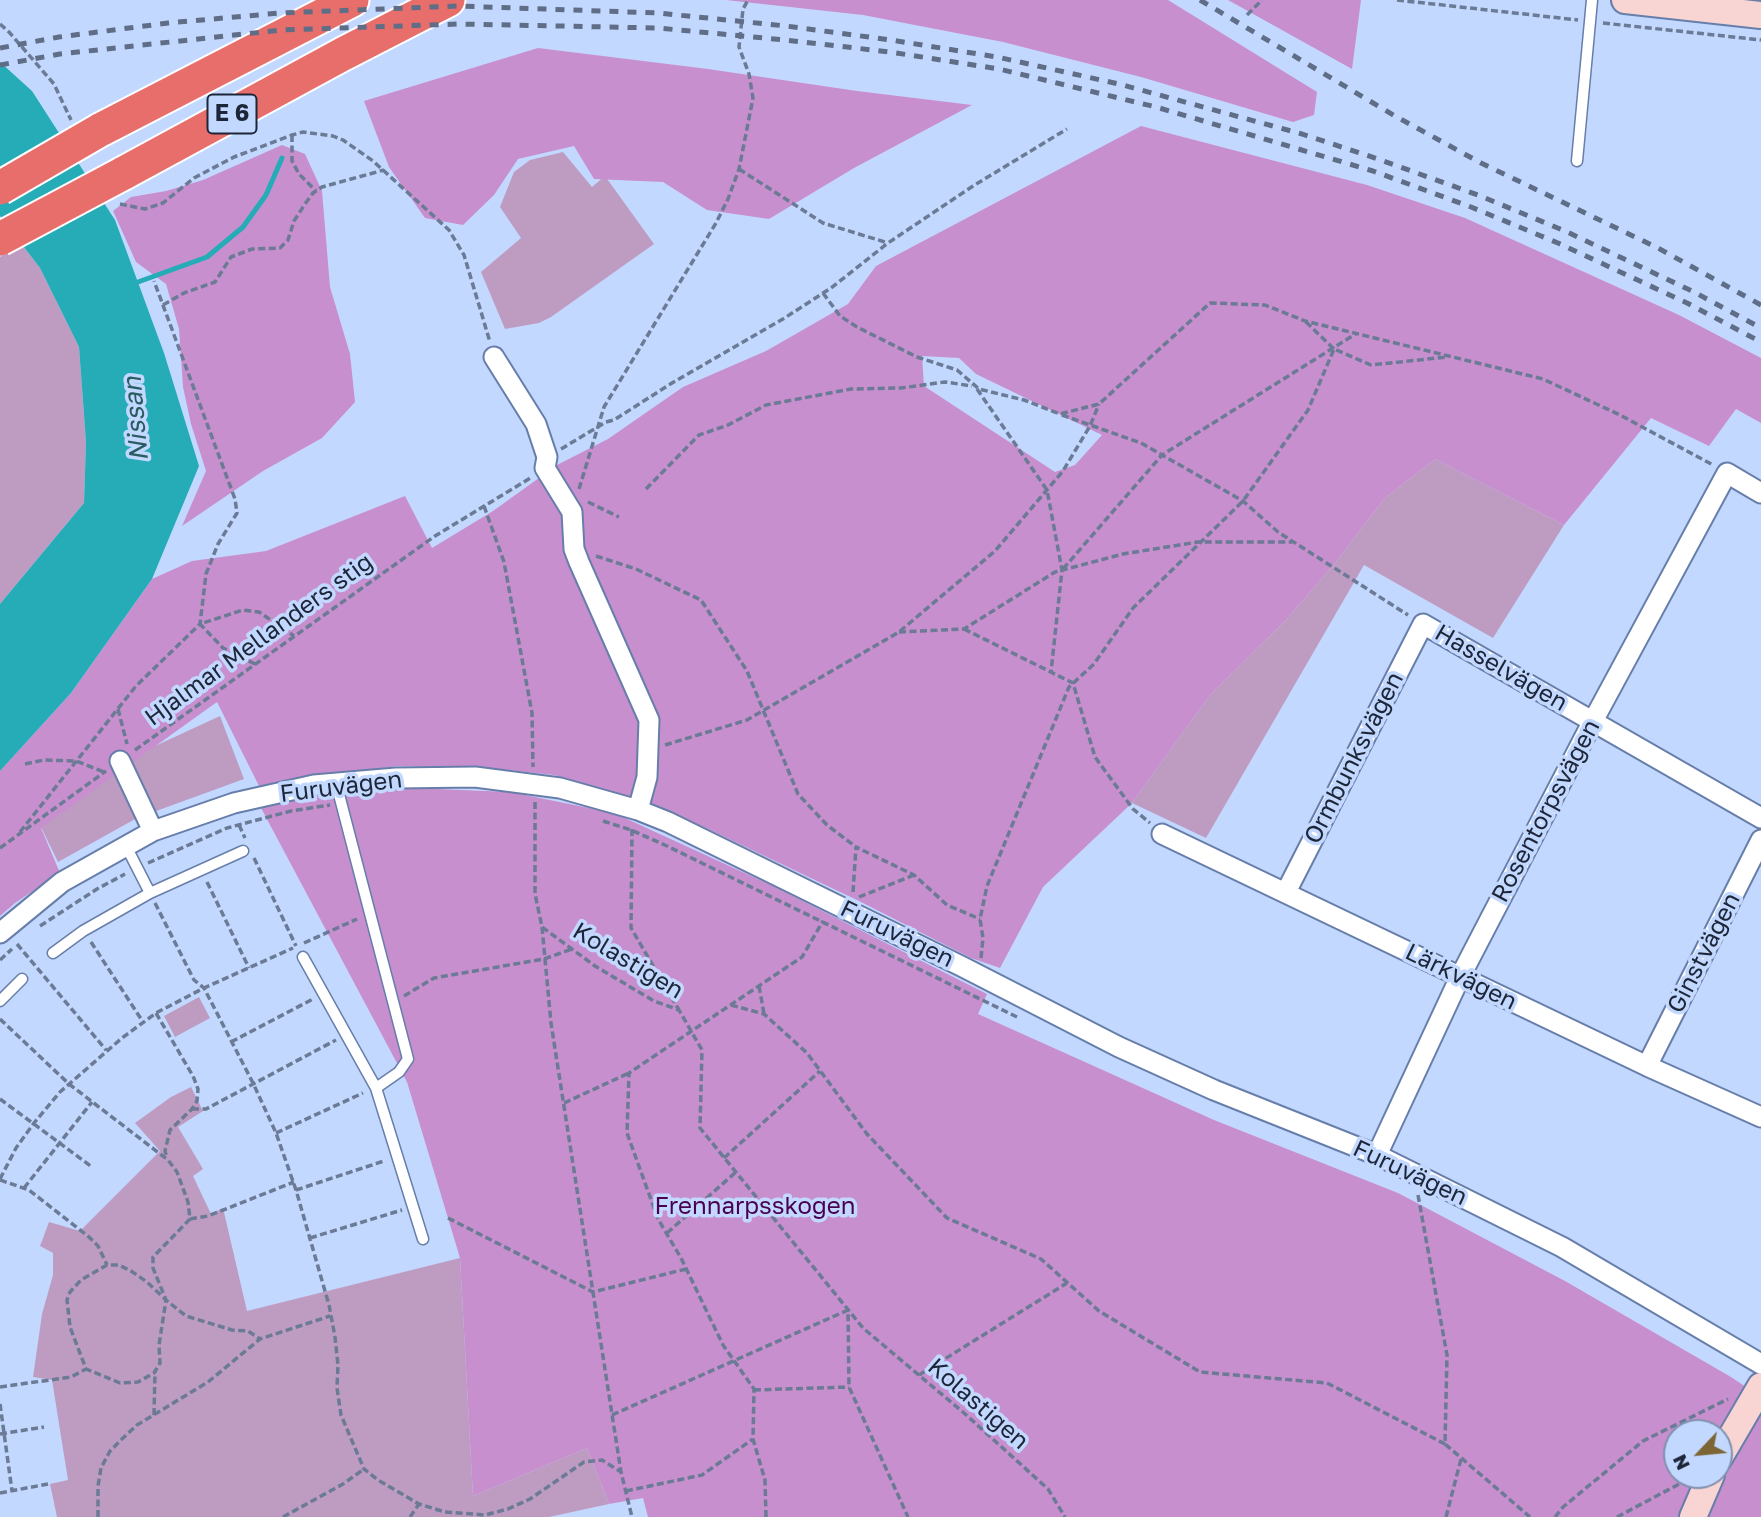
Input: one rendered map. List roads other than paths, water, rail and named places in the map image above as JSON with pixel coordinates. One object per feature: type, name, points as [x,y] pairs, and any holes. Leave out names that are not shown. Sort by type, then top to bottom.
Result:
[{"type":"highway","name":"E 6","points":[[0,188],[100,130],[352,0]]},
{"type":"highway","name":"E 6","points":[[0,239],[448,0]]},
{"type":"street","points":[[1625,0],[1675,3],[1761,15]]},
{"type":"street","points":[[494,357],[536,424],[546,463],[575,504],[574,549],[649,720],[648,777],[638,810]]},
{"type":"street","name":"Rosentorpsvägen","points":[[1377,1154],[1460,977],[1593,721],[1727,473],[1761,493]]},
{"type":"street","name":"Hasselvägen","points":[[1423,624],[1761,818]]},
{"type":"street","name":"Ormbunksvägen","points":[[1286,892],[1423,624]]},
{"type":"street","points":[[118,763],[153,831]]},
{"type":"street","name":"Furuvägen","points":[[0,933],[62,882],[153,831],[234,803],[314,785],[397,778],[475,777],[531,796],[560,788],[638,810],[709,841],[1119,1047],[1214,1090],[1377,1154],[1562,1247],[1761,1364]]},
{"type":"street","name":"Lärkvägen","points":[[1163,834],[1647,1066],[1761,1117]]},
{"type":"street","name":"Ginstvägen","points":[[1647,1066],[1761,840]]},
{"type":"street","points":[[1733,1434],[1761,1386]]},
{"type":"street","points":[[1693,1517],[1699,1489]]},
{"type":"lane","points":[[1577,160],[1592,0]]},
{"type":"lane","points":[[336,783],[408,1059],[399,1072],[376,1088]]},
{"type":"lane","points":[[126,846],[150,893]]},
{"type":"lane","points":[[53,953],[83,931],[150,893],[246,848]]},
{"type":"lane","points":[[303,957],[376,1088],[422,1238]]},
{"type":"lane","points":[[0,1001],[22,979]]},
{"type":"water","name":"Nissan","points":[[0,62],[32,91],[115,220],[164,353],[199,466],[152,579],[71,693],[0,771],[0,604],[84,503],[86,442],[79,347],[40,268],[0,216]]},
{"type":"waterway","points":[[138,282],[207,257],[243,227],[266,195],[282,158]]},
{"type":"railway","points":[[1200,0],[1395,116],[1481,163],[1658,248],[1761,305]]},
{"type":"railway","points":[[0,48],[59,37],[168,23],[280,13],[458,6],[658,13],[891,40],[997,57],[1119,84],[1302,134],[1378,159],[1478,195],[1565,231],[1694,292],[1761,328]]},
{"type":"railway","points":[[0,65],[60,54],[281,30],[459,24],[658,28],[890,52],[999,69],[1156,107],[1373,171],[1558,243],[1687,303],[1761,342]]},
{"type":"park label","name":"Frennarpsskogen","points":[[755,1206]]}]
